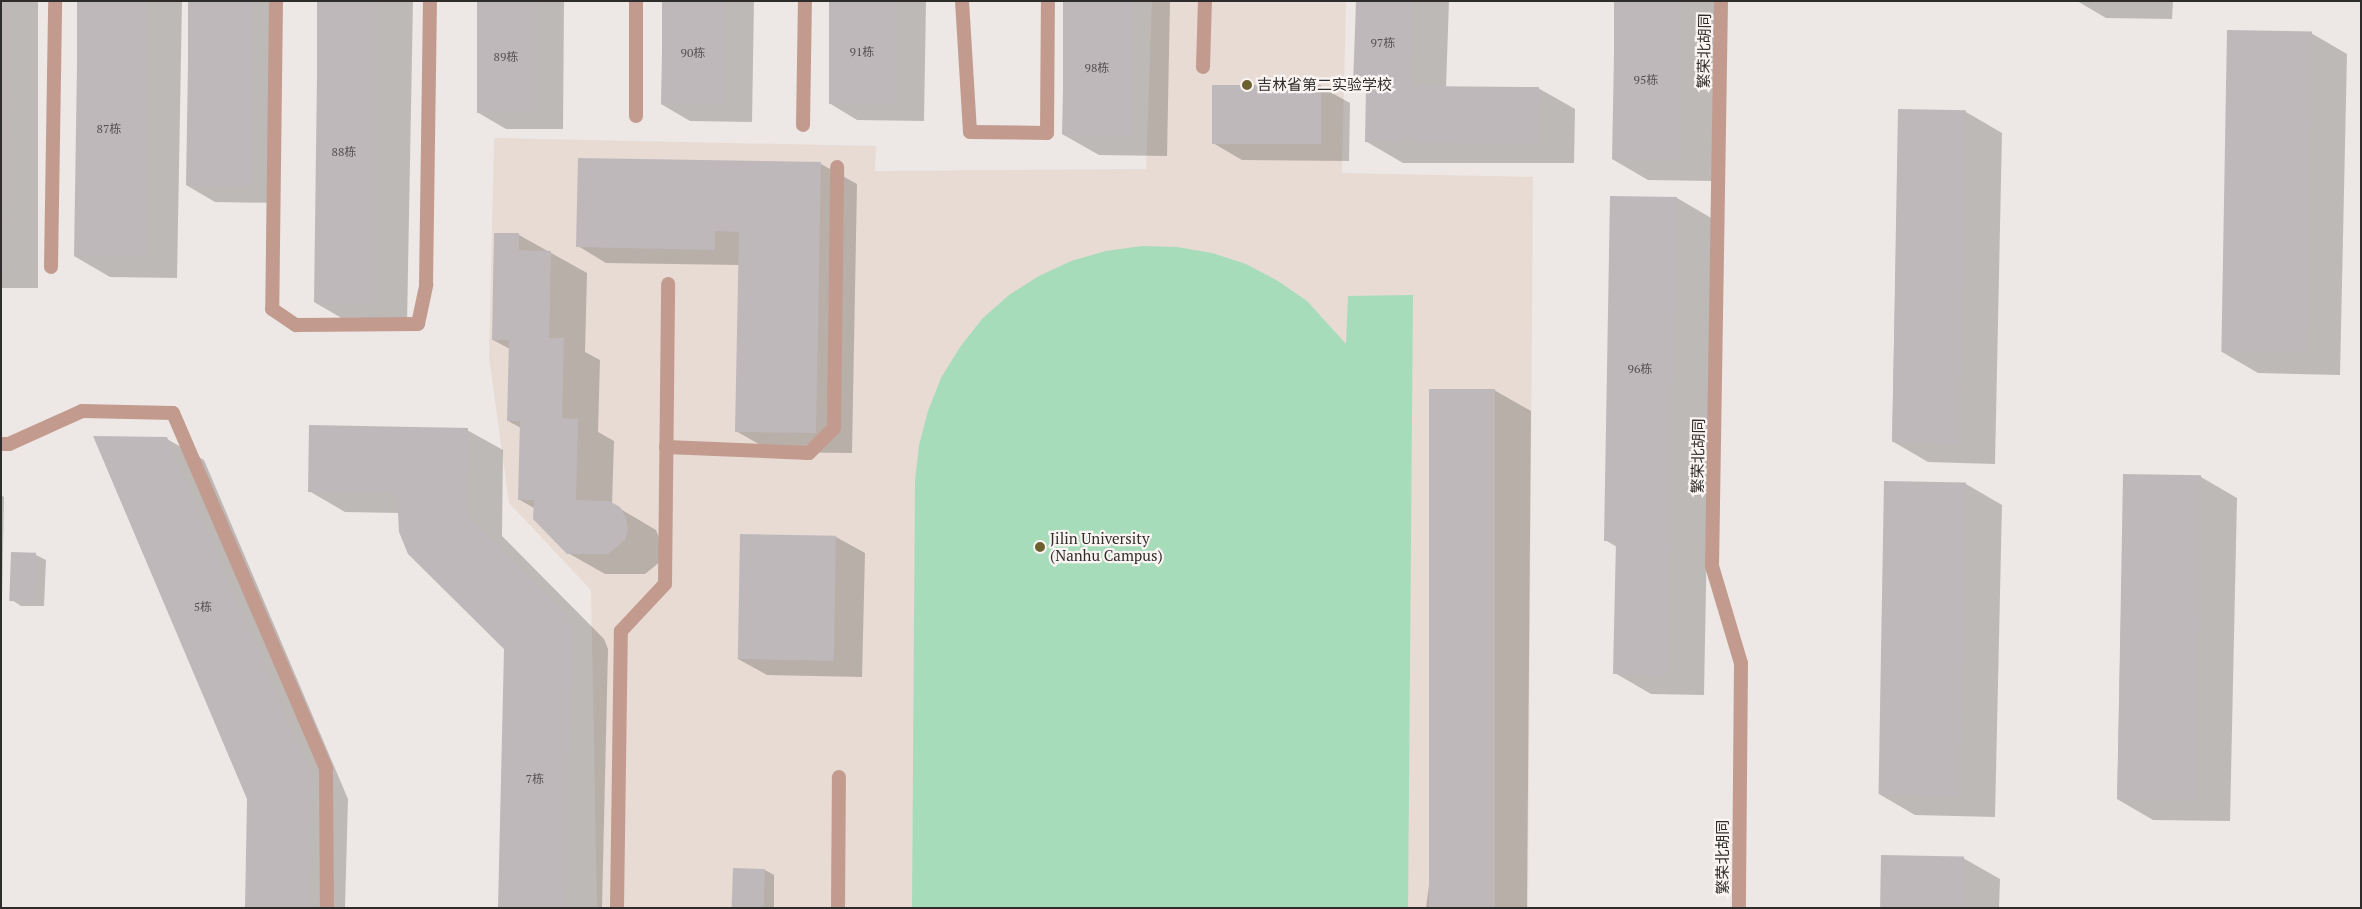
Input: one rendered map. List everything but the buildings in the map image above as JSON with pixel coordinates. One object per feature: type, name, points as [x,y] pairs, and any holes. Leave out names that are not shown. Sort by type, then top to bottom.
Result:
[{"type":"street","points":[[51,267],[55,1]]},
{"type":"street","points":[[276,1],[272,309],[296,326],[418,324],[426,285],[430,1]]},
{"type":"street","points":[[636,1],[636,116]]},
{"type":"street","points":[[803,125],[804,1]]},
{"type":"street","points":[[962,1],[970,132],[1047,132],[1048,1]]},
{"type":"street","points":[[1203,67],[1205,1]]},
{"type":"street","name":"繁荣北胡同","points":[[1722,1],[1712,566],[1741,663],[1739,908]]},
{"type":"street","points":[[666,447],[809,453],[834,428],[837,167]]},
{"type":"street","points":[[618,908],[621,631],[665,584],[668,284]]},
{"type":"street","points":[[5,444],[82,411],[173,413],[326,769],[327,908]]},
{"type":"street","points":[[838,908],[839,777]]},
{"type":"shaded area","name":"Jilin University (Nanhu Campus)","points":[[1152,1],[1346,1],[1342,173],[1533,177],[1528,908],[597,908],[591,590],[509,503],[489,357],[494,138],[876,146],[875,171],[1146,169]]},
{"type":"green space","points":[[1142,246],[1177,247],[1212,253],[1246,264],[1278,281],[1307,301],[1346,344],[1348,296],[1413,295],[1408,908],[912,908],[915,481],[919,445],[928,411],[941,378],[960,347],[982,319],[1009,295],[1039,276],[1071,261],[1106,251]]},
{"type":"place","name":"吉林省第二实验学校","points":[[1247,85]]},
{"type":"place","name":"Jilin University (Nanhu Campus)","points":[[1040,547]]}]
